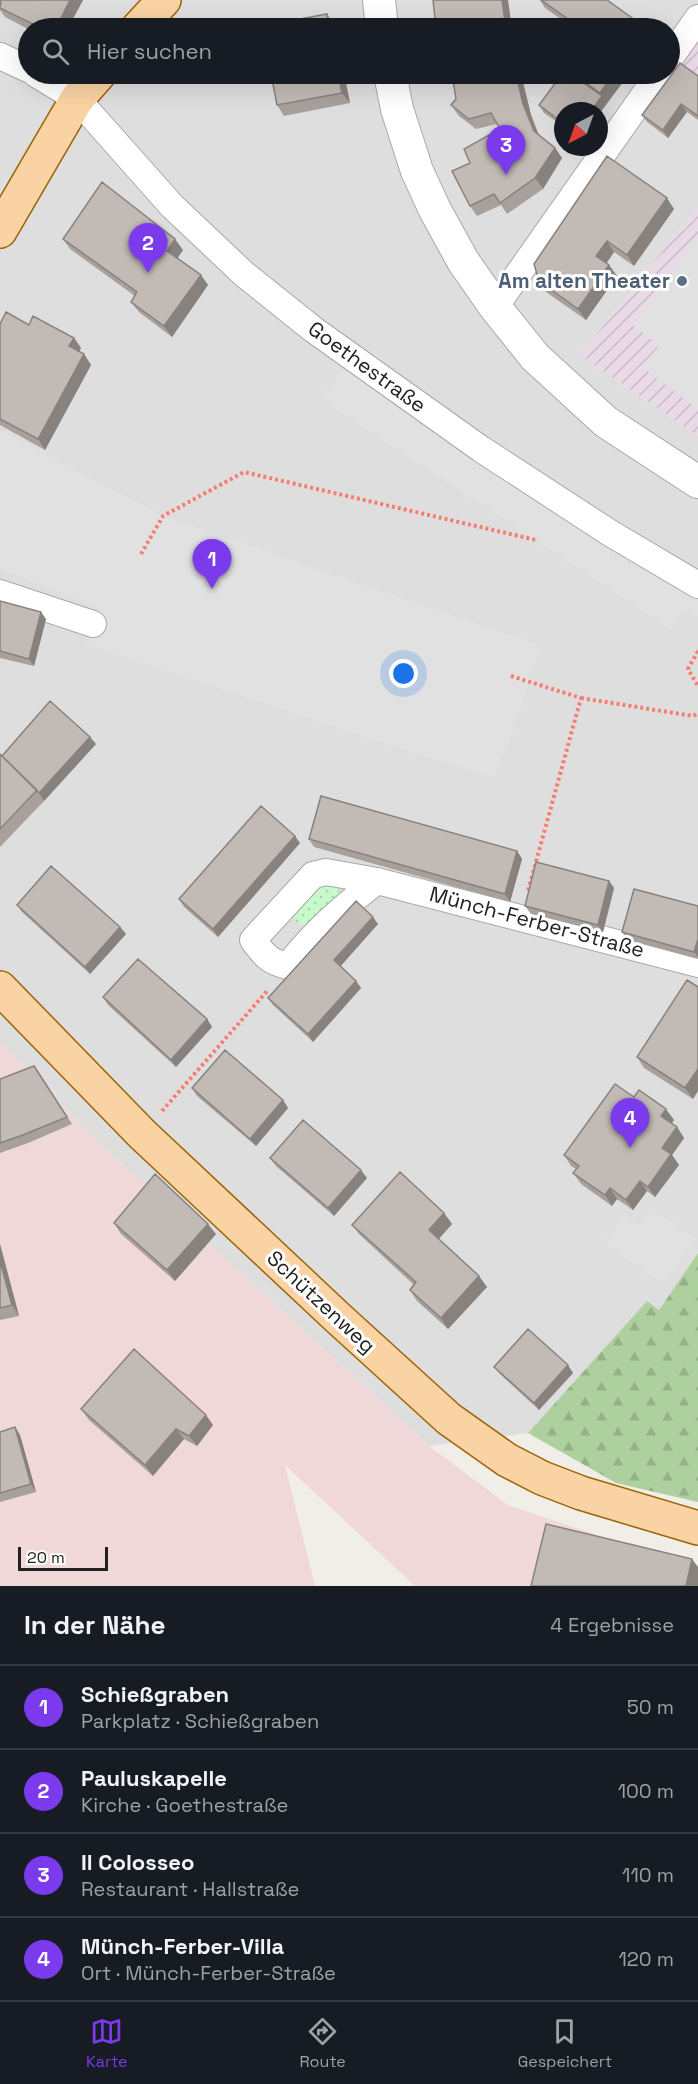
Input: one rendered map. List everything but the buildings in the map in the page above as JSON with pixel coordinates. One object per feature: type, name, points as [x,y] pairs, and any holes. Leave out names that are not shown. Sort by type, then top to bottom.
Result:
[{"type":"main road","points":[[147,18],[164,0]]},
{"type":"main road","points":[[0,231],[77,99],[90,84]]},
{"type":"main road","name":"Schützenweg","points":[[0,988],[142,1134],[346,1326],[449,1419],[477,1440],[542,1478],[581,1493],[698,1528]]},
{"type":"street","points":[[379,0],[381,18]]},
{"type":"street","points":[[680,43],[698,18]]},
{"type":"street","points":[[0,56],[18,64]]},
{"type":"street","name":"Goethestraße","points":[[52,84],[77,99],[172,206],[244,274],[314,330],[521,475],[610,533],[698,585]]},
{"type":"street","points":[[392,84],[397,109],[417,171],[435,210],[463,261],[495,307],[535,357],[606,422],[698,483]]},
{"type":"street","points":[[495,307],[652,84]]},
{"type":"street","points":[[0,593],[93,624]]},
{"type":"street","name":"Münch-Ferber-Straße","points":[[288,966],[273,963],[253,940],[313,875],[326,873],[377,881],[698,964]]},
{"type":"street","points":[[288,966],[307,942],[345,904],[377,881]]},
{"type":"path","points":[[141,554],[163,516],[244,472],[536,540]]},
{"type":"path","points":[[698,651],[688,669],[698,686]]},
{"type":"path","points":[[511,676],[581,698],[693,716],[698,713]]},
{"type":"path","points":[[521,918],[581,698]]},
{"type":"path","points":[[142,1134],[288,966]]},
{"type":"shaded area","points":[[0,0],[698,0],[698,35],[680,61],[680,18],[18,18],[18,84],[680,84],[680,63],[698,75],[698,207],[580,355],[698,436],[698,1253],[659,1310],[647,1301],[528,1433],[429,1446],[98,1142],[0,1042]]},
{"type":"shaded area","points":[[698,35],[698,75],[680,61]]},
{"type":"shaded area","points":[[698,207],[698,436],[580,355]]},
{"type":"shaded area","name":"Am alten Theater","points":[[698,236],[698,409],[643,368],[659,345],[633,326]]},
{"type":"shaded area","points":[[347,363],[698,598],[698,618],[684,609],[672,630],[321,399]]},
{"type":"shaded area","points":[[0,430],[163,516],[542,646],[495,779],[86,645],[100,608],[0,569]]},
{"type":"shaded area","points":[[0,1042],[98,1142],[429,1446],[508,1505],[698,1569],[698,1586],[415,1586],[285,1465],[315,1586],[0,1586]]},
{"type":"shaded area","points":[[650,1207],[696,1239],[664,1285],[604,1243],[624,1214],[638,1224]]},
{"type":"green space","points":[[326,883],[342,893],[308,927],[298,924],[292,914],[316,886]]},
{"type":"green space","points":[[698,1253],[698,1502],[616,1483],[528,1433],[647,1301],[659,1310]]},
{"type":"place","name":"Il Colosseo","points":[[506,175]]},
{"type":"place","name":"Pauluskapelle","points":[[148,273]]},
{"type":"place","name":"Am alten Theater","points":[[682,281]]},
{"type":"place","name":"Schießgraben","points":[[212,589]]},
{"type":"place","name":"Münch-Ferber-Villa","points":[[630,1148]]}]
